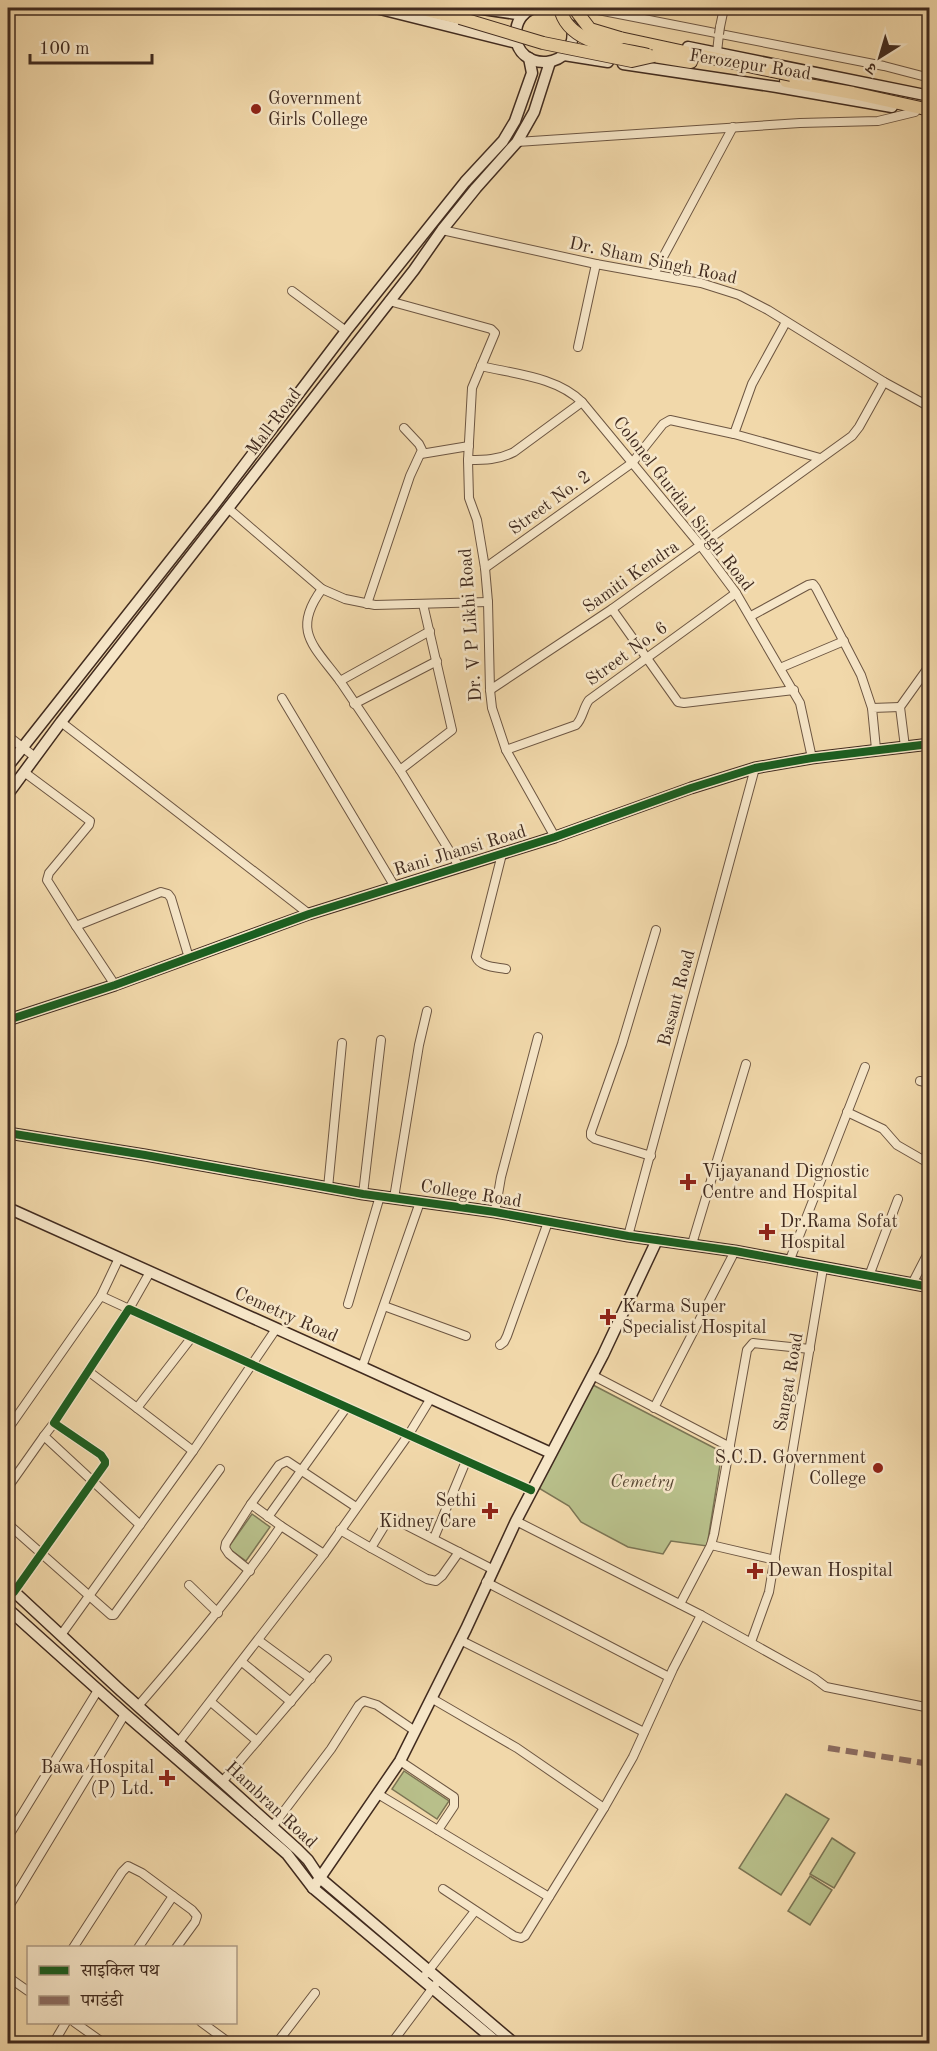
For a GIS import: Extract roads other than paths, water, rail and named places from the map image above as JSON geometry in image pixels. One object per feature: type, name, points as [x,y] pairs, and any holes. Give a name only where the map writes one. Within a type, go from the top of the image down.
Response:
[{"type":"main road","points":[[376,8],[467,24],[492,36],[517,43]]},
{"type":"main road","points":[[417,8],[467,24],[543,43],[632,61],[654,56]]},
{"type":"main road","points":[[467,24],[470,8]]},
{"type":"main road","points":[[477,8],[523,15]]},
{"type":"main road","points":[[532,8],[523,15],[516,28],[517,43],[523,53],[538,62],[550,62],[564,55],[570,46],[573,37],[566,12]]},
{"type":"main road","points":[[566,12],[590,29],[620,38],[930,110]]},
{"type":"main road","points":[[566,12],[570,28],[597,43],[654,56],[930,103]]},
{"type":"main road","name":"Ferozepur Road","points":[[566,12],[717,52],[780,77],[930,116]]},
{"type":"main road","name":"Ferozepur Road","points":[[564,55],[780,77],[930,96]]},
{"type":"main road","name":"Mall Road","points":[[8,766],[214,505],[346,331],[465,182],[502,141],[515,121],[532,73],[529,58]]},
{"type":"main road","name":"Mall Road","points":[[8,794],[61,722],[414,270],[442,230],[518,142],[534,112],[550,62]]},
{"type":"main road","name":"Rani Jhansi Road","points":[[8,1020],[115,985],[309,915],[555,837],[755,768],[876,749],[930,744]]},
{"type":"main road","name":"College Road","points":[[8,1133],[363,1194],[495,1212],[628,1236],[735,1251],[930,1287]]},
{"type":"main road","name":"Cemetry Road","points":[[8,1208],[551,1454]]},
{"type":"main road","points":[[313,1888],[400,1761],[460,1640],[492,1569],[592,1375],[657,1239]]},
{"type":"main road","name":"Hambran Road","points":[[11,1589],[305,1857],[320,1878],[425,1975]]},
{"type":"main road","name":"Hambran Road","points":[[8,1609],[286,1854],[313,1888],[515,2043]]},
{"type":"main road","name":"Hambran Road","points":[[436,1984],[499,2043]]},
{"type":"street","points":[[588,8],[884,66],[930,78]]},
{"type":"street","points":[[717,52],[724,8]]},
{"type":"street","points":[[518,142],[800,123],[878,121],[915,112]]},
{"type":"street","points":[[654,274],[734,127]]},
{"type":"street","name":"Dr. Sham Singh Road","points":[[442,230],[596,264],[701,283],[733,293],[768,310],[884,382],[930,407]]},
{"type":"street","points":[[578,347],[596,264]]},
{"type":"street","points":[[292,291],[346,331]]},
{"type":"street","name":"Dr. V P Likhi Road","points":[[389,301],[494,331],[495,336],[471,394],[468,460],[469,498],[477,520],[485,568],[490,690],[495,717],[506,750],[555,837]]},
{"type":"street","points":[[786,322],[752,384],[734,434],[820,458]]},
{"type":"street","name":"Colonel Gurdial Singh Road","points":[[481,366],[535,378],[555,385],[566,389],[582,402],[701,546],[751,616],[794,690],[804,715],[812,758]]},
{"type":"street","name":"Samiti Kendra","points":[[490,690],[612,609],[857,432],[884,382]]},
{"type":"street","points":[[468,460],[493,460],[514,452],[582,402]]},
{"type":"street","name":"Street No. 2","points":[[485,568],[632,463],[663,424],[670,420],[734,434]]},
{"type":"street","points":[[367,604],[410,476],[422,448],[404,428]]},
{"type":"street","points":[[420,454],[469,446]]},
{"type":"street","points":[[229,509],[322,589],[345,599],[367,604],[488,602]]},
{"type":"street","points":[[751,616],[813,584],[861,675],[872,708],[876,749]]},
{"type":"street","points":[[322,589],[312,603],[306,624],[311,642],[400,770],[460,868]]},
{"type":"street","name":"Street No. 6","points":[[506,750],[576,725],[589,700],[736,593]]},
{"type":"street","points":[[400,770],[452,730],[423,604]]},
{"type":"street","points":[[612,609],[676,700],[681,703],[794,690]]},
{"type":"street","points":[[339,681],[430,631]]},
{"type":"street","points":[[780,668],[844,640]]},
{"type":"street","points":[[354,704],[437,661]]},
{"type":"street","points":[[905,747],[900,707],[930,665]]},
{"type":"street","points":[[282,698],[395,887]]},
{"type":"street","points":[[872,708],[900,707]]},
{"type":"street","points":[[61,722],[309,915]]},
{"type":"street","points":[[8,736],[35,757]]},
{"type":"street","name":"Basant Road","points":[[628,1236],[755,768]]},
{"type":"street","points":[[24,772],[90,821],[49,873],[47,880],[115,985]]},
{"type":"street","points":[[502,854],[476,957],[481,963],[506,969]]},
{"type":"street","points":[[76,926],[165,892],[171,898],[189,958]]},
{"type":"street","points":[[651,1156],[595,1139],[591,1136],[591,1132],[622,1044],[656,930]]},
{"type":"street","points":[[394,1198],[419,1045],[427,1011]]},
{"type":"street","points":[[495,1212],[501,1177],[538,1037]]},
{"type":"street","points":[[363,1194],[381,1040]]},
{"type":"street","points":[[328,1188],[342,1043]]},
{"type":"street","points":[[692,1244],[746,1064]]},
{"type":"street","points":[[789,1262],[865,1067]]},
{"type":"street","points":[[920,1081],[930,1083]]},
{"type":"street","points":[[847,1112],[883,1129],[897,1145],[930,1164]]},
{"type":"street","points":[[348,1304],[380,1196]]},
{"type":"street","points":[[869,1276],[898,1199]]},
{"type":"street","points":[[362,1367],[420,1202]]},
{"type":"street","points":[[500,1345],[507,1336],[548,1222]]},
{"type":"street","points":[[912,1284],[930,1249]]},
{"type":"street","points":[[654,1408],[735,1251]]},
{"type":"street","points":[[8,1429],[101,1296],[119,1258]]},
{"type":"street","name":"Sangat Road","points":[[751,1642],[766,1605],[775,1560],[823,1268]]},
{"type":"street","points":[[8,1487],[129,1309],[150,1272]]},
{"type":"street","points":[[101,1296],[531,1490]]},
{"type":"street","points":[[384,1306],[466,1336]]},
{"type":"street","points":[[61,1635],[193,1451],[276,1329]]},
{"type":"street","points":[[137,1408],[192,1337]]},
{"type":"street","points":[[680,1604],[711,1545],[714,1534],[747,1350],[753,1343],[810,1349]]},
{"type":"street","points":[[88,1371],[193,1451]]},
{"type":"street","points":[[592,1375],[730,1447]]},
{"type":"street","points":[[178,1743],[324,1554],[409,1434],[431,1398]]},
{"type":"street","points":[[268,1516],[346,1408]]},
{"type":"street","points":[[11,1589],[40,1555],[93,1482],[105,1461],[97,1452],[54,1422]]},
{"type":"street","points":[[44,1436],[140,1525]]},
{"type":"street","points":[[250,1570],[229,1554],[225,1548],[226,1543],[251,1504],[284,1461],[291,1462],[356,1507]]},
{"type":"street","points":[[434,1538],[466,1461]]},
{"type":"street","points":[[8,1524],[88,1597],[111,1615],[116,1614],[220,1469]]},
{"type":"street","points":[[251,1504],[324,1554]]},
{"type":"street","points":[[372,1548],[390,1519],[398,1520],[492,1569]]},
{"type":"street","points":[[516,1521],[701,1615],[814,1678],[826,1687],[930,1708]]},
{"type":"street","points":[[138,1706],[218,1613],[281,1526]]},
{"type":"street","points":[[340,1530],[427,1579],[436,1581],[459,1552]]},
{"type":"street","points":[[711,1545],[775,1560]]},
{"type":"street","points":[[486,1582],[669,1677]]},
{"type":"street","points":[[189,1585],[218,1613]]},
{"type":"street","points":[[443,1889],[514,1936],[523,1938],[525,1936],[633,1757],[669,1677],[701,1615]]},
{"type":"street","points":[[258,1640],[311,1679]]},
{"type":"street","points":[[460,1640],[644,1732]]},
{"type":"street","points":[[222,1782],[327,1659]]},
{"type":"street","points":[[242,1662],[291,1702]]},
{"type":"street","points":[[8,1837],[98,1690]]},
{"type":"street","points":[[431,1698],[517,1748],[604,1808]]},
{"type":"street","points":[[272,1827],[332,1749],[359,1705],[364,1701],[377,1705],[415,1731]]},
{"type":"street","points":[[211,1702],[257,1741]]},
{"type":"street","points":[[8,1908],[125,1714]]},
{"type":"street","points":[[400,1761],[454,1797],[454,1806],[438,1830]]},
{"type":"street","points":[[378,1794],[549,1897]]},
{"type":"street","points":[[74,1946],[128,1866],[142,1873],[197,1916],[177,1946]]},
{"type":"street","points":[[139,1946],[173,1896]]},
{"type":"street","points":[[425,1975],[475,1911]]},
{"type":"street","points":[[8,1979],[27,1990]]},
{"type":"street","points":[[391,2043],[436,1984]]},
{"type":"street","points":[[276,2043],[315,1994]]},
{"type":"street","points":[[53,2043],[65,2024]]},
{"type":"street","points":[[77,2024],[105,2043]]},
{"type":"street","points":[[86,2031],[90,2024]]},
{"type":"street","points":[[204,2024],[231,2043]]},
{"type":"place","name":"Government Girls College","points":[[256,109]]},
{"type":"place","name":"Vijayanand Dignostic Centre and Hospital","points":[[688,1182]]},
{"type":"place","name":"Dr.Rama Sofat Hospital","points":[[767,1232]]},
{"type":"place","name":"Karma Super Specialist Hospital","points":[[608,1317]]},
{"type":"place","name":"S.C.D. Government College","points":[[878,1468]]},
{"type":"place","name":"Sethi Kidney Care","points":[[490,1511]]},
{"type":"place","name":"Dewan Hospital","points":[[755,1571]]},
{"type":"place","name":"Bawa Hospital (P) Ltd.","points":[[167,1778]]},
{"type":"park label","name":"Cemetry","points":[[642,1482]]}]
